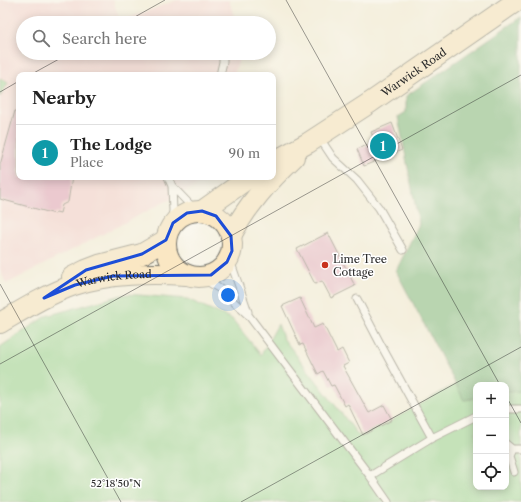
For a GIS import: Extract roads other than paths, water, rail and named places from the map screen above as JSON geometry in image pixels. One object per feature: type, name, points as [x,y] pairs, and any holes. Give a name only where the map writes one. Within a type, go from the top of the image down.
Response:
[{"type":"street","name":"Warwick Road","points":[[276,160],[313,139],[371,102],[518,0]]},
{"type":"street","name":"Warwick Road","points":[[276,177],[313,139]]},
{"type":"street","points":[[199,211],[209,212],[222,220],[229,230],[231,243],[227,262],[221,269],[210,275],[194,276],[177,269],[170,261],[166,251],[168,234],[181,216],[199,211],[246,180]]},
{"type":"street","name":"Warwick Road","points":[[231,243],[237,225],[254,199],[273,180]]},
{"type":"street","name":"Warwick Road","points":[[44,298],[63,282],[99,264],[142,254],[168,234]]},
{"type":"street","name":"Warwick Road","points":[[0,323],[44,298],[75,285],[113,276],[149,274],[194,276]]},
{"type":"lane","points":[[220,72],[222,60]]},
{"type":"lane","points":[[313,139],[357,180],[379,208],[402,250]]},
{"type":"lane","points":[[168,234],[173,211],[172,186],[169,180]]},
{"type":"lane","points":[[172,186],[199,211]]},
{"type":"lane","points":[[231,243],[232,266],[249,316]]},
{"type":"lane","points":[[194,276],[220,289],[249,316],[388,502]]},
{"type":"lane","points":[[357,299],[432,438]]},
{"type":"lane","points":[[509,409],[521,409]]},
{"type":"lane","points":[[370,476],[432,438],[473,418]]},
{"type":"lane","points":[[509,447],[521,449]]},
{"type":"lane","points":[[509,454],[514,472]]},
{"type":"place","name":"The Lodge","points":[[383,146]]},
{"type":"place","name":"Lime Tree Cottage","points":[[325,265]]}]
